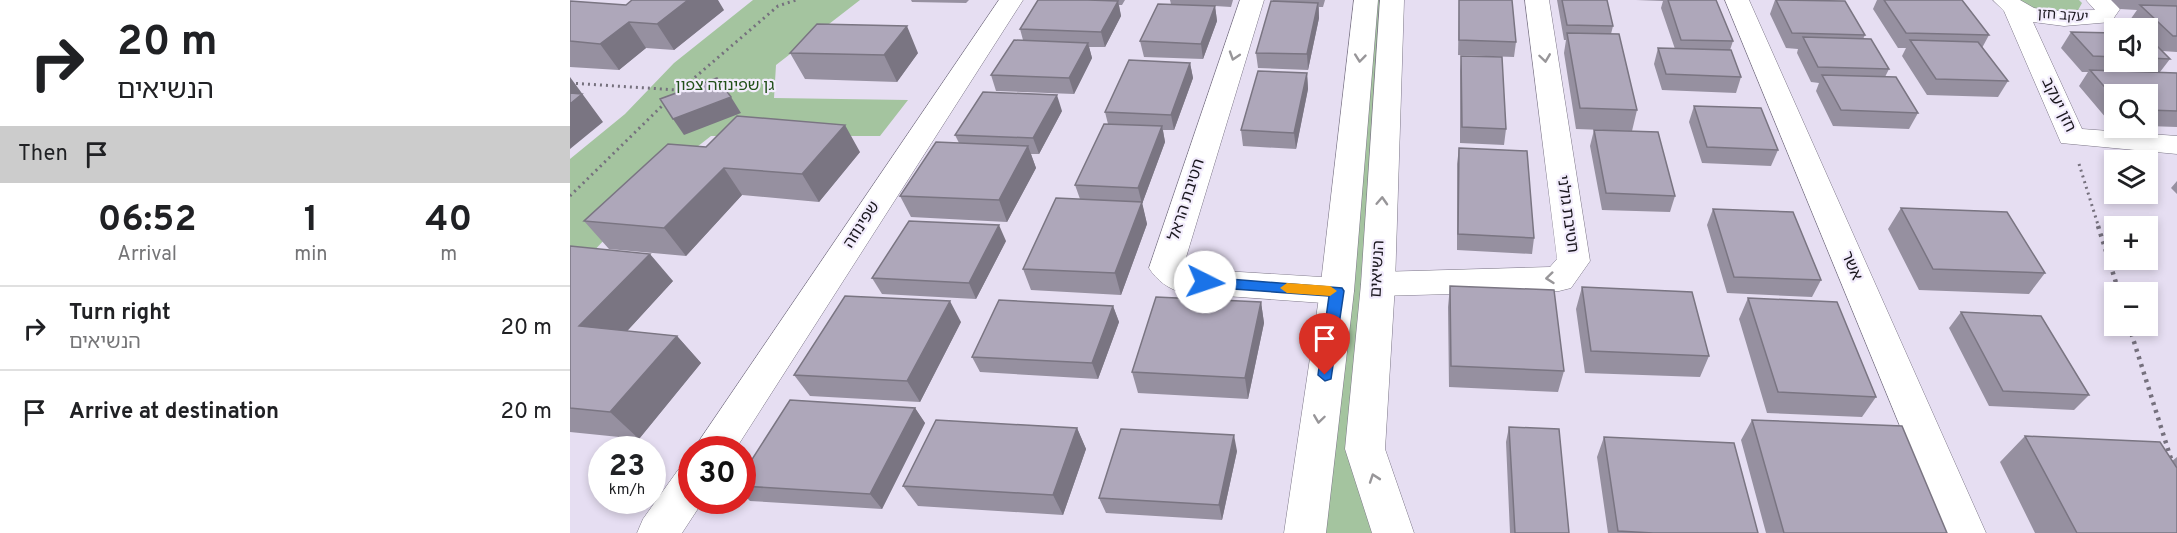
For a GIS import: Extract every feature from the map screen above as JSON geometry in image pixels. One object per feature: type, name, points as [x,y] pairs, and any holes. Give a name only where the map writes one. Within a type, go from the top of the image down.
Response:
[{"type":"street","name":"שפינוזה","points":[[722,436],[1011,0]]},
{"type":"street","name":"חטיבת הראל","points":[[1252,0],[1166,268],[1183,280],[1337,291]]},
{"type":"street","points":[[1305,533],[1337,291],[1366,0]]},
{"type":"street","name":"הנשיאים","points":[[1392,0],[1378,284],[1365,449],[1393,533]]},
{"type":"street","name":"חטיבת גולני","points":[[1378,284],[1559,279],[1574,261],[1537,0]]},
{"type":"street","name":"אשר","points":[[1737,0],[1965,533]]},
{"type":"street","name":"יעקב חזן","points":[[2011,5],[2048,17],[2102,17],[2108,9],[2098,0]]},
{"type":"street","name":"חזן יעקב","points":[[2011,5],[2071,137],[2177,146]]},
{"type":"street","points":[[658,533],[678,504]]},
{"type":"path","points":[[570,196],[678,90],[778,6],[796,0]]},
{"type":"path","points":[[570,83],[678,90]]},
{"type":"path","points":[[2071,137],[2116,282]]},
{"type":"path","points":[[2132,336],[2174,468]]},
{"type":"green space","name":"גן שפינוזה צפון","points":[[753,0],[860,0],[776,65],[774,98],[908,100],[880,136],[711,136],[679,161],[570,276],[570,159],[625,114],[674,63]]},
{"type":"green space","points":[[1373,0],[1384,0],[1380,533],[1315,533]]},
{"type":"green space","points":[[2018,0],[2079,0],[2082,3],[2077,12],[2042,13]]},
{"type":"building","points":[[632,0],[688,0],[657,24],[629,22],[600,44],[570,41],[570,1],[626,5]]},
{"type":"building","points":[[1038,0],[1118,1],[1101,32],[1020,29]]},
{"type":"building","points":[[1459,0],[1512,0],[1516,42],[1459,40]]},
{"type":"building","points":[[1562,0],[1607,0],[1613,26],[1567,25]]},
{"type":"building","points":[[1668,0],[1716,0],[1733,41],[1681,40]]},
{"type":"building","points":[[1776,0],[1845,1],[1865,35],[1792,33]]},
{"type":"building","points":[[1884,0],[1962,0],[1989,35],[1906,33]]},
{"type":"building","points":[[1271,1],[1318,3],[1307,54],[1256,53]]},
{"type":"building","points":[[1158,4],[1215,6],[1201,44],[1140,41]]},
{"type":"building","points":[[2140,5],[2177,6],[2177,36],[2173,36],[2158,22],[2158,18],[2154,18]]},
{"type":"building","points":[[817,24],[907,26],[884,55],[790,53]]},
{"type":"building","points":[[2071,32],[2104,33],[2104,56],[2093,56]]},
{"type":"building","points":[[1567,33],[1619,34],[1637,110],[1580,108]]},
{"type":"building","points":[[1803,37],[1871,39],[1889,69],[1818,67]]},
{"type":"building","points":[[1014,40],[1088,43],[1069,78],[991,75]]},
{"type":"building","points":[[1910,40],[1978,42],[2008,81],[1936,79]]},
{"type":"building","points":[[2158,47],[2170,59],[2158,58]]},
{"type":"building","points":[[1658,48],[1731,50],[1741,77],[1666,74]]},
{"type":"building","points":[[1461,56],[1502,57],[1506,129],[1462,127]]},
{"type":"building","points":[[1129,60],[1190,63],[1171,115],[1105,112]]},
{"type":"building","points":[[2090,70],[2177,73],[2177,111],[2158,110],[2158,84],[2104,84],[2104,86]]},
{"type":"building","points":[[1258,71],[1307,73],[1294,133],[1241,130]]},
{"type":"building","points":[[1822,75],[1896,77],[1918,113],[1841,110]]},
{"type":"building","points":[[717,78],[731,97],[673,119],[660,99]]},
{"type":"building","points":[[983,92],[1057,95],[1033,138],[955,135]]},
{"type":"building","points":[[570,93],[582,94],[570,104]]},
{"type":"building","points":[[1694,106],[1761,108],[1778,150],[1707,147]]},
{"type":"building","points":[[737,116],[845,125],[802,174],[724,168],[664,228],[584,221],[668,144],[706,147]]},
{"type":"building","points":[[1104,124],[1162,126],[1138,188],[1075,185]]},
{"type":"building","points":[[1594,130],[1658,132],[1675,196],[1606,193]]},
{"type":"building","points":[[936,142],[1028,146],[999,200],[900,196]]},
{"type":"building","points":[[1459,148],[1527,151],[1534,238],[1458,234]]},
{"type":"building","points":[[1056,198],[1142,202],[1115,273],[1023,269]]},
{"type":"building","points":[[1901,208],[2007,212],[2045,273],[1933,269]]},
{"type":"building","points":[[1713,209],[1793,212],[1821,280],[1734,277]]},
{"type":"building","points":[[909,221],[999,225],[969,283],[872,278]]},
{"type":"building","points":[[570,246],[650,254],[579,326],[677,336],[610,412],[570,408]]},
{"type":"building","points":[[1450,286],[1554,290],[1564,371],[1451,366]]},
{"type":"building","points":[[1582,287],[1692,292],[1709,356],[1591,351]]},
{"type":"building","points":[[845,296],[950,301],[907,381],[794,375]]},
{"type":"building","points":[[1156,297],[1261,302],[1245,378],[1132,372]]},
{"type":"building","points":[[1748,298],[1837,302],[1876,397],[1778,392]]},
{"type":"building","points":[[999,300],[1113,306],[1092,363],[972,357]]},
{"type":"building","points":[[1961,312],[2041,316],[2089,395],[2003,391]]},
{"type":"building","points":[[790,400],[915,408],[870,494],[756,487],[756,453]]},
{"type":"building","points":[[936,420],[1077,428],[1053,495],[903,486]]},
{"type":"building","points":[[1752,420],[1902,426],[1947,533],[1784,533]]},
{"type":"building","points":[[1509,427],[1559,429],[1569,533],[1515,533]]},
{"type":"building","points":[[1121,429],[1234,435],[1219,505],[1099,498]]},
{"type":"building","points":[[2025,436],[2160,442],[2177,468],[2177,533],[2077,533]]},
{"type":"building","points":[[1604,437],[1734,443],[1758,533],[1618,531]]},
{"type":"slow traffic","points":[[1287,288],[1330,291]]},
{"type":"route","points":[[1205,282],[1337,291],[1325,375]]}]
